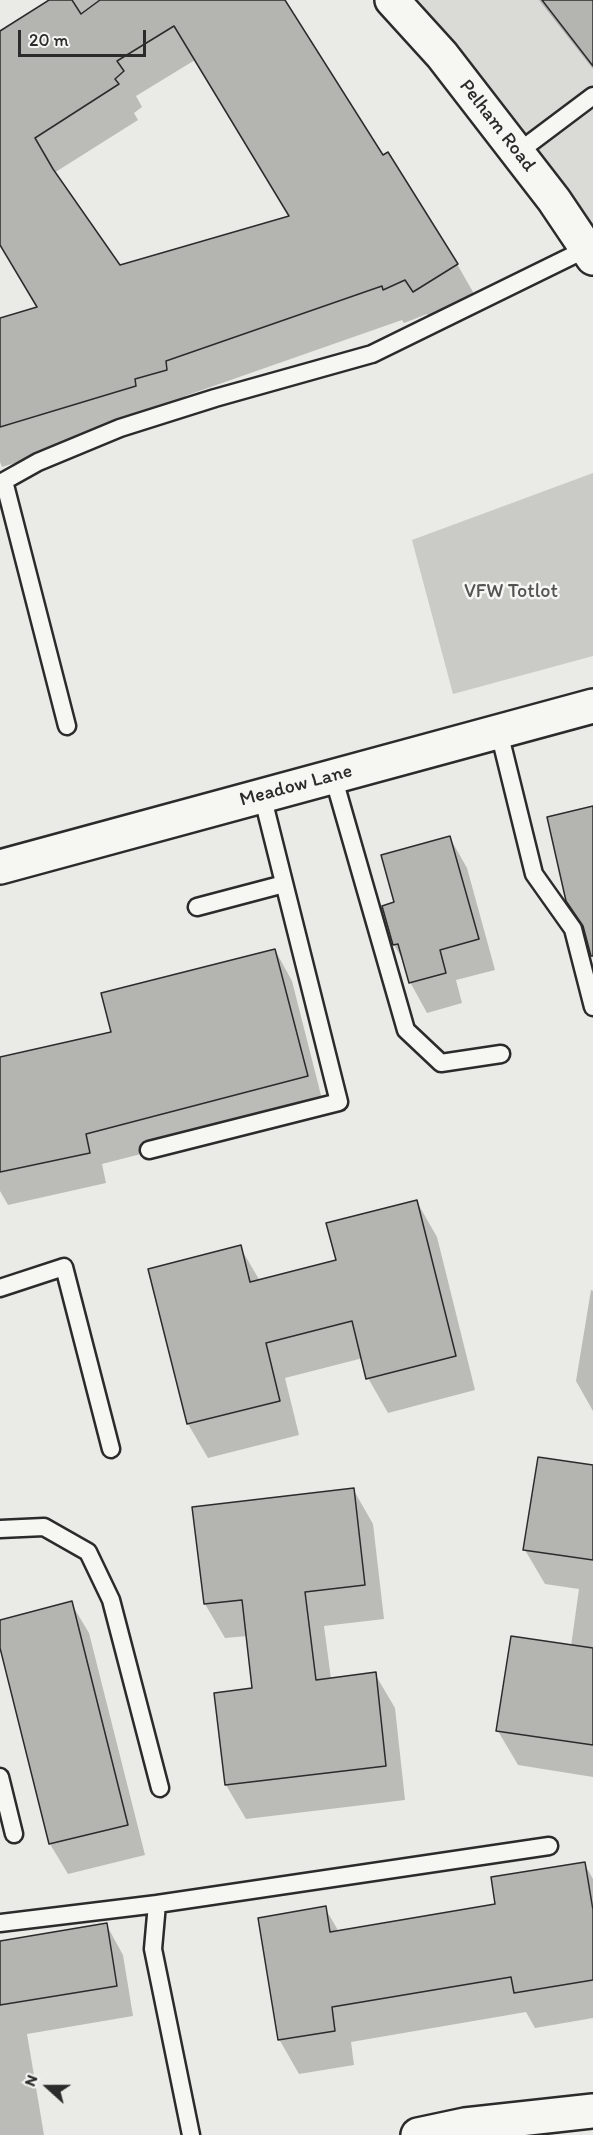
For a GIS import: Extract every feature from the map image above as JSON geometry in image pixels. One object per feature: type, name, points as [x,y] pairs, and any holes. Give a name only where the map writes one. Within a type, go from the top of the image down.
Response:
[{"type":"street","name":"Pelham Road","points":[[392,0],[442,55],[592,250]]},
{"type":"street","name":"Meadow Lane","points":[[0,867],[593,706]]},
{"type":"street","points":[[418,2135],[465,2125],[593,2111]]},
{"type":"lane","points":[[517,153],[593,96]]},
{"type":"lane","points":[[67,726],[2,479],[120,428],[215,398],[372,354],[592,250]]},
{"type":"lane","points":[[499,732],[534,874],[573,929],[593,1007]]},
{"type":"lane","points":[[333,776],[406,1029],[441,1063],[501,1054]]},
{"type":"lane","points":[[149,1150],[339,1102],[262,795]]},
{"type":"lane","points":[[197,907],[284,884]]},
{"type":"lane","points":[[0,1288],[64,1267],[111,1449]]},
{"type":"lane","points":[[0,1529],[44,1527],[88,1552],[111,1600],[160,1788]]},
{"type":"lane","points":[[0,1777],[14,1834]]},
{"type":"lane","points":[[0,1923],[156,1904],[549,1846]]},
{"type":"lane","points":[[156,1904],[153,1949],[191,2135]]},
{"type":"shaded area","points":[[399,0],[593,0],[593,241]]},
{"type":"green space","name":"VFW Totlot","points":[[593,473],[593,656],[453,694],[412,540]]},
{"type":"building","points":[[49,0],[72,0],[81,14],[100,0],[285,0],[383,155],[388,152],[458,264],[413,292],[405,280],[383,290],[382,286],[166,361],[167,370],[135,379],[136,386],[0,427],[0,318],[37,307],[0,245],[0,31]],"holes":[[[174,26],[289,216],[120,265],[53,169],[35,138],[119,84],[115,79],[124,71],[117,61]]]},
{"type":"building","points":[[542,0],[593,0],[593,66]]},
{"type":"building","points":[[593,806],[593,956],[591,956],[583,926],[566,901],[547,817]]},
{"type":"building","points":[[450,836],[479,939],[440,950],[446,973],[409,983],[398,944],[393,945],[382,906],[394,902],[381,855]]},
{"type":"building","points":[[275,949],[308,1076],[86,1134],[90,1153],[0,1172],[0,1057],[111,1032],[101,993]]},
{"type":"building","points":[[417,1200],[456,1356],[366,1379],[352,1321],[266,1343],[280,1401],[187,1424],[148,1269],[241,1245],[250,1282],[336,1260],[326,1223]]},
{"type":"building","points":[[538,1457],[593,1465],[593,1560],[523,1550]]},
{"type":"building","points":[[354,1488],[365,1585],[305,1592],[316,1680],[376,1672],[386,1766],[225,1785],[214,1693],[252,1688],[242,1600],[204,1604],[192,1507]]},
{"type":"building","points":[[72,1601],[128,1825],[49,1844],[0,1648],[0,1620]]},
{"type":"building","points":[[511,1636],[593,1648],[593,1745],[496,1731]]},
{"type":"building","points":[[585,1862],[593,1910],[593,1980],[514,1993],[511,1977],[332,2007],[335,2031],[278,2040],[258,1918],[326,1906],[330,1932],[495,1904],[491,1877]]},
{"type":"building","points":[[107,1923],[117,1986],[0,2005],[0,1941]]}]
